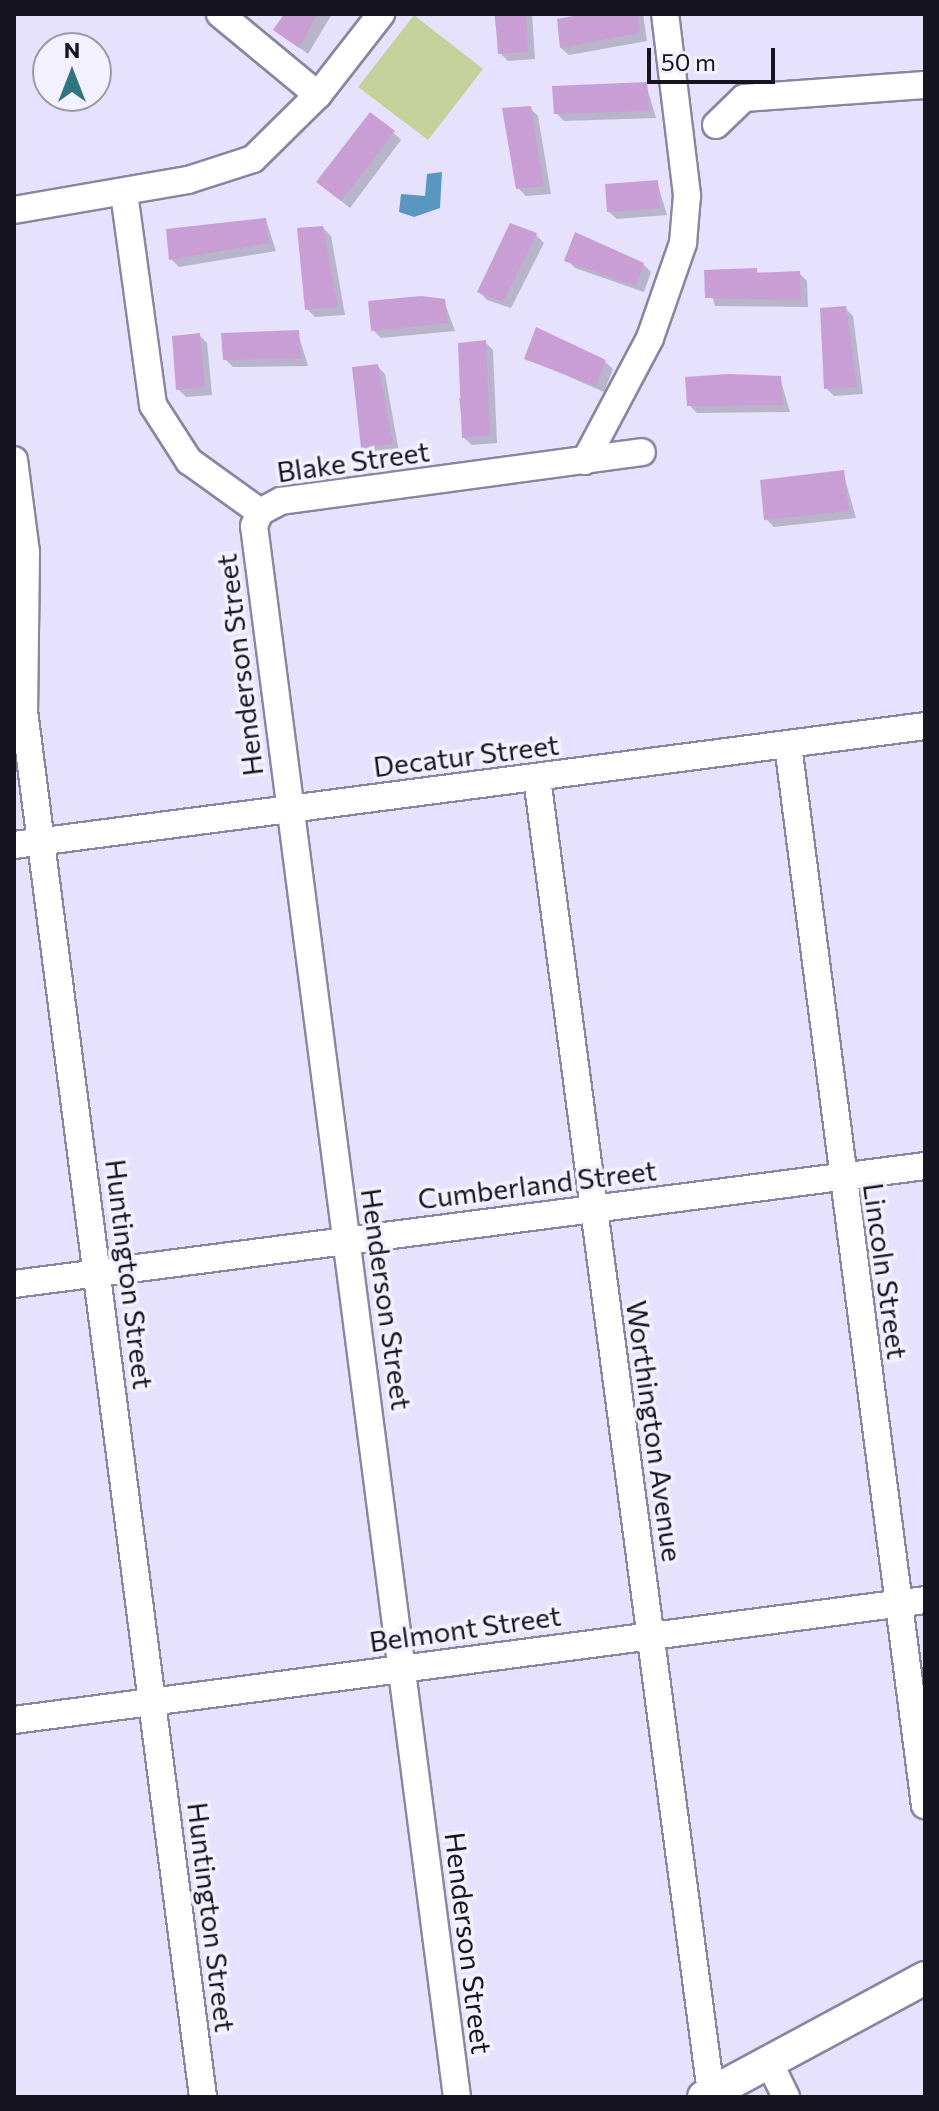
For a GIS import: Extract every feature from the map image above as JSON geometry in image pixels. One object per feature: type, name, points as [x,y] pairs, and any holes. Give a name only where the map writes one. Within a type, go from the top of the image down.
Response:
[{"type":"main road","points":[[708,2095],[925,1978]]},
{"type":"street","points":[[220,14],[318,95]]},
{"type":"street","points":[[14,210],[124,193],[253,159],[318,95],[381,14]]},
{"type":"street","points":[[585,461],[650,338],[683,243],[687,195],[665,14]]},
{"type":"street","points":[[716,125],[744,98],[925,85]]},
{"type":"street","name":"Blake Street","points":[[124,193],[153,405],[189,461],[260,512],[281,501],[642,452]]},
{"type":"street","name":"Huntington Street","points":[[14,460],[26,552],[24,711],[203,2097]]},
{"type":"street","name":"Henderson Street","points":[[260,512],[254,526],[288,809],[457,2097]]},
{"type":"street","name":"Decatur Street","points":[[14,845],[925,726]]},
{"type":"street","name":"Lincoln Street","points":[[788,745],[841,1177],[925,1805]]},
{"type":"street","name":"Worthington Avenue","points":[[537,778],[708,2095]]},
{"type":"street","name":"Cumberland Street","points":[[14,1284],[925,1166]]},
{"type":"street","name":"Belmont Street","points":[[14,1720],[925,1600]]},
{"type":"street","points":[[769,2062],[786,2097]]},
{"type":"green space","points":[[414,15],[483,69],[428,140],[358,87]]},
{"type":"water","points":[[442,172],[440,208],[414,217],[399,212],[401,194],[425,196],[427,174]]},
{"type":"building","points":[[284,14],[317,14],[299,48],[273,30]]},
{"type":"building","points":[[495,14],[526,14],[528,52],[498,54]]},
{"type":"building","points":[[584,14],[638,14],[640,33],[560,48],[557,19]]},
{"type":"building","points":[[647,82],[649,111],[554,114],[552,86]]},
{"type":"building","points":[[531,106],[544,186],[516,189],[502,108]]},
{"type":"building","points":[[370,112],[395,131],[341,201],[316,182]]},
{"type":"building","points":[[658,180],[660,208],[607,212],[605,184]]},
{"type":"building","points":[[266,218],[269,243],[169,260],[166,229]]},
{"type":"building","points":[[510,223],[537,233],[503,302],[477,292]]},
{"type":"building","points":[[323,226],[338,307],[305,310],[297,228]]},
{"type":"building","points":[[575,232],[644,263],[636,286],[564,261]]},
{"type":"building","points":[[757,268],[757,273],[800,271],[801,300],[705,298],[704,270]]},
{"type":"building","points":[[421,296],[445,299],[448,323],[371,331],[368,301]]},
{"type":"building","points":[[846,306],[857,387],[824,389],[820,308]]},
{"type":"building","points":[[536,327],[606,360],[596,386],[524,359]]},
{"type":"building","points":[[299,330],[301,359],[223,360],[221,333]]},
{"type":"building","points":[[200,333],[205,387],[176,390],[172,336]]},
{"type":"building","points":[[486,340],[490,435],[462,438],[458,343]]},
{"type":"building","points":[[378,364],[393,444],[361,448],[352,367]]},
{"type":"building","points":[[728,374],[781,376],[783,405],[687,406],[685,377]]},
{"type":"building","points":[[844,470],[849,511],[764,520],[760,480]]}]
